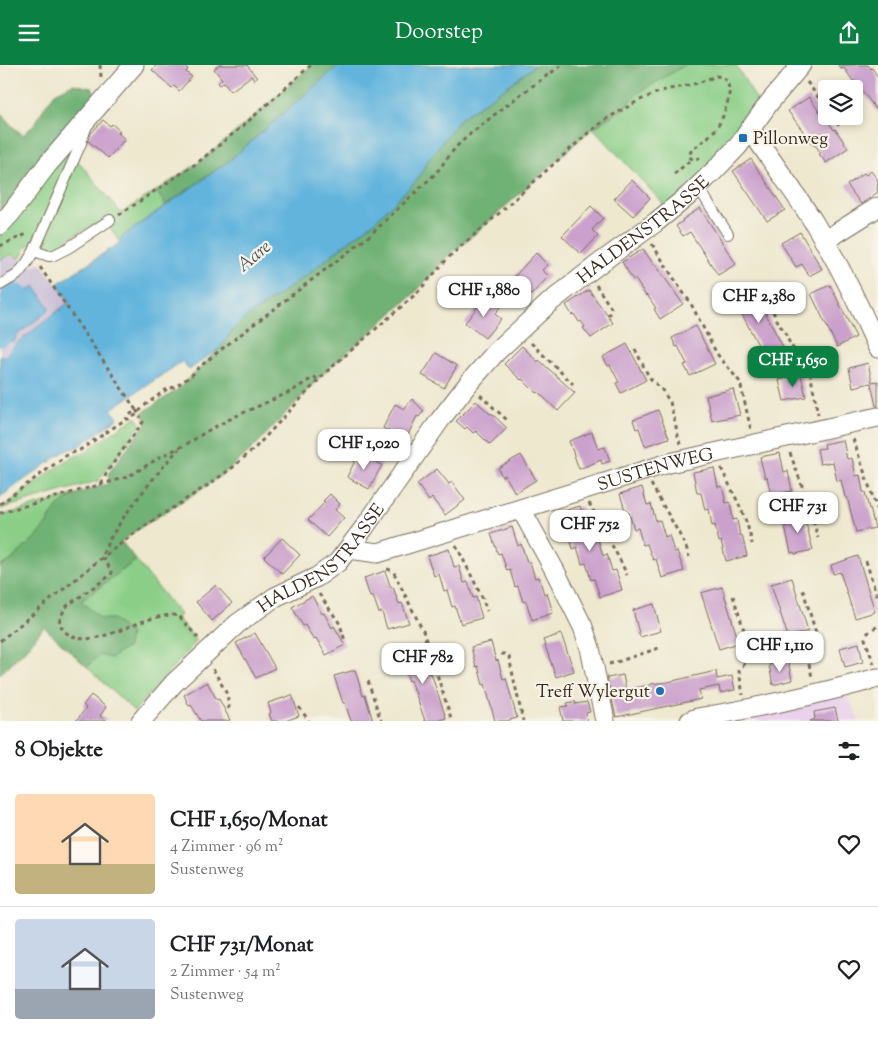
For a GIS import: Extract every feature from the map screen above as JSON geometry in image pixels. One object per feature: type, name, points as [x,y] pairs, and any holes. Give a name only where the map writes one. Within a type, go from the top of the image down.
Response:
[{"type":"street","points":[[0,225],[47,165],[134,65]]},
{"type":"street","name":"HALDENSTRASSE","points":[[141,721],[174,683],[200,647],[275,597],[317,577],[338,562],[440,420],[496,352],[549,303],[688,196],[734,149],[799,68]]},
{"type":"street","points":[[750,129],[813,222],[860,310],[878,349]]},
{"type":"street","points":[[824,241],[878,207]]},
{"type":"street","name":"SUSTENWEG","points":[[349,549],[378,553],[684,459],[878,417]]},
{"type":"street","points":[[521,509],[583,627],[590,648],[605,721]]},
{"type":"street","points":[[690,721],[817,695],[876,672]]},
{"type":"lane","points":[[0,285],[16,275],[34,251],[82,143],[90,115]]},
{"type":"lane","points":[[696,188],[702,193],[728,234]]},
{"type":"lane","points":[[34,251],[49,256],[54,255],[110,220]]},
{"type":"path","points":[[100,65],[101,75]]},
{"type":"path","points":[[110,220],[197,163],[244,125],[311,65]]},
{"type":"path","points":[[0,504],[67,455],[80,450],[126,419],[136,415],[144,406],[167,389],[175,387],[192,375],[223,348],[369,236],[436,173],[456,147],[470,134],[562,65]]},
{"type":"path","points":[[799,68],[818,98]]},
{"type":"path","points":[[0,641],[143,527],[232,468],[255,448],[318,380],[417,293],[454,252],[606,119],[638,101],[661,91],[698,83],[716,76],[722,77],[727,81],[729,88],[729,98],[724,116],[717,128],[691,151],[689,157],[692,159]]},
{"type":"path","points":[[674,174],[692,159],[696,160],[708,153]]},
{"type":"path","points":[[0,247],[36,228],[42,231]]},
{"type":"path","points":[[644,231],[690,302],[717,354],[740,382],[754,444]]},
{"type":"path","points":[[38,263],[143,423],[100,484]]},
{"type":"path","points":[[766,297],[790,344],[810,372],[822,430]]},
{"type":"path","points":[[606,315],[610,314],[611,311],[609,304]]},
{"type":"path","points":[[535,346],[573,384]]},
{"type":"path","points":[[635,349],[649,377],[662,390],[670,402],[684,459]]},
{"type":"path","points":[[0,513],[126,477],[232,418],[292,391],[314,377],[318,380]]},
{"type":"path","points":[[468,384],[507,420]]},
{"type":"path","points":[[126,419],[135,411]]},
{"type":"path","points":[[848,424],[878,512]]},
{"type":"path","points":[[784,438],[818,538]]},
{"type":"path","points":[[177,449],[129,509],[107,543],[102,554],[112,572],[111,575],[64,610],[59,622],[62,629],[71,635],[91,639],[105,636],[146,620],[174,615],[179,616],[218,676],[227,694],[230,707],[226,710]]},
{"type":"path","points":[[714,453],[745,517],[752,544]]},
{"type":"path","points":[[644,470],[686,546],[689,557]]},
{"type":"path","points":[[582,490],[627,575]]},
{"type":"path","points":[[452,530],[455,543],[487,611]]},
{"type":"path","points":[[866,561],[878,599]]},
{"type":"path","points":[[387,569],[394,573],[422,631],[452,721]]},
{"type":"path","points":[[803,590],[818,639],[807,655],[817,695]]},
{"type":"path","points":[[315,593],[322,597],[334,614],[340,624],[345,641]]},
{"type":"path","points":[[733,596],[751,652],[749,658],[739,671],[746,710]]},
{"type":"path","points":[[876,672],[865,639],[867,634],[878,626]]},
{"type":"path","points":[[594,667],[620,661],[662,647]]},
{"type":"path","points":[[501,654],[509,657],[523,721]]},
{"type":"path","points":[[368,681],[381,721]]},
{"type":"path","points":[[299,707],[309,721]]},
{"type":"shaded area","points":[[11,254],[32,267],[40,262],[69,302],[15,345],[3,357],[0,355],[0,327],[13,342],[16,336],[48,311],[35,287],[0,306],[0,260]]},
{"type":"shaded area","points":[[846,693],[860,721],[721,721]]},
{"type":"green space","points":[[312,65],[339,65],[229,161],[166,205],[156,191],[197,164]]},
{"type":"green space","points":[[535,65],[685,65],[641,91],[622,109],[606,118],[587,133],[447,257],[416,292],[324,373],[254,447],[231,468],[121,541],[136,560],[81,601],[101,619],[113,619],[130,633],[128,647],[111,658],[98,655],[87,667],[44,627],[26,649],[0,674],[0,566],[9,562],[41,532],[58,506],[74,495],[107,484],[108,474],[147,421],[142,413],[177,390],[220,348],[232,331],[246,318],[308,274],[372,224],[417,180],[429,159],[461,118]]},
{"type":"green space","points":[[685,65],[736,65],[757,101],[765,107],[669,210],[594,129],[606,119],[622,111],[641,91]]},
{"type":"green space","points":[[73,84],[92,88],[99,101],[0,224],[0,113],[23,135],[35,124],[55,93]]},
{"type":"green space","points":[[74,132],[75,157],[121,213],[156,191],[166,205],[123,236],[120,242],[105,220],[72,236],[54,250],[28,244],[20,259],[11,254],[0,260],[0,226]]},
{"type":"green space","points":[[136,417],[141,425],[98,481],[0,509],[67,460],[86,451]]},
{"type":"green space","points":[[74,495],[58,506],[41,532],[23,550],[9,562],[0,566],[0,516]]},
{"type":"green space","points":[[136,560],[180,615],[177,618],[196,642],[134,711],[87,667],[98,655],[101,619],[81,601]]},
{"type":"water","name":"Aare","points":[[339,65],[535,65],[461,118],[429,159],[417,180],[372,224],[308,274],[246,318],[232,331],[220,348],[189,370],[183,361],[111,409],[118,418],[78,447],[65,451],[0,497],[0,355],[4,357],[15,345],[69,302],[57,284],[118,244],[123,236],[229,161]]},
{"type":"water","points":[[35,286],[49,307],[48,311],[16,336],[13,343],[0,327],[0,306]]},
{"type":"building","points":[[157,65],[183,65],[188,69],[186,72],[192,77],[179,91],[174,86],[172,88],[152,70]]},
{"type":"building","points":[[219,65],[247,65],[257,78],[254,80],[251,76],[231,91],[224,82],[220,85],[218,83],[222,79],[214,69]]},
{"type":"building","points":[[838,65],[868,65],[872,68],[878,77],[878,112],[863,92],[863,80],[852,80],[844,68],[841,69]]},
{"type":"building","points":[[809,97],[818,110],[818,125],[830,125],[848,148],[826,163],[819,154],[821,153],[788,111]]},
{"type":"building","points":[[103,120],[110,126],[112,124],[125,139],[108,158],[86,139]]},
{"type":"building","points":[[751,159],[785,210],[767,221],[733,171]]},
{"type":"building","points":[[871,171],[878,180],[878,192],[861,204],[847,185],[864,173],[866,175]]},
{"type":"building","points":[[632,180],[650,198],[633,216],[614,199]]},
{"type":"building","points":[[591,206],[603,218],[592,230],[598,236],[581,254],[562,236]]},
{"type":"building","points":[[700,208],[736,264],[718,275],[690,232],[683,236],[676,226]]},
{"type":"building","points":[[800,232],[822,269],[809,276],[802,264],[796,267],[781,243]]},
{"type":"building","points":[[643,249],[683,304],[660,319],[654,309],[656,308],[635,279],[633,280],[622,262]]},
{"type":"building","points":[[536,253],[548,265],[542,270],[549,276],[531,295],[513,278]]},
{"type":"building","points":[[830,285],[856,337],[837,347],[811,294]]},
{"type":"building","points":[[753,289],[784,349],[765,358],[734,299]]},
{"type":"building","points":[[589,290],[613,323],[591,338],[583,328],[585,327],[581,321],[579,322],[574,314],[572,315],[566,305]]},
{"type":"building","points":[[486,296],[500,307],[495,314],[501,319],[485,338],[465,323]]},
{"type":"building","points":[[696,326],[715,364],[690,376],[684,365],[687,364],[672,338]]},
{"type":"building","points":[[627,344],[646,380],[621,393],[616,383],[619,382],[610,365],[608,366],[603,357]]},
{"type":"building","points":[[522,346],[575,393],[558,411],[504,364]]},
{"type":"building","points":[[436,353],[457,366],[444,388],[422,375]]},
{"type":"building","points":[[868,363],[872,382],[878,381],[878,406],[876,406],[871,383],[853,387],[849,368]]},
{"type":"building","points":[[801,375],[806,397],[784,401],[779,380]]},
{"type":"building","points":[[733,389],[740,415],[712,421],[706,396]]},
{"type":"building","points":[[412,399],[424,411],[419,417],[417,416],[406,439],[383,428],[395,404],[404,409]]},
{"type":"building","points":[[476,401],[507,428],[490,445],[476,431],[473,433],[467,427],[465,429],[456,421]]},
{"type":"building","points":[[658,410],[669,438],[645,446],[639,428],[636,429],[633,420]]},
{"type":"building","points":[[592,432],[598,449],[605,447],[610,461],[602,464],[601,460],[579,469],[569,441]]},
{"type":"building","points":[[843,440],[847,459],[852,458],[856,476],[860,475],[863,492],[865,492],[875,528],[856,532],[847,497],[845,497],[841,480],[837,481],[833,462],[820,464],[817,449],[825,448],[824,444]]},
{"type":"building","points":[[359,453],[382,465],[369,489],[347,477]]},
{"type":"building","points":[[780,453],[784,472],[788,471],[792,491],[771,495],[760,457]]},
{"type":"building","points":[[521,455],[536,480],[515,493],[505,475],[502,477],[498,468]]},
{"type":"building","points":[[714,468],[718,487],[722,486],[726,503],[730,502],[733,520],[737,519],[740,536],[742,535],[747,556],[726,561],[715,525],[712,526],[709,509],[705,510],[701,493],[697,493],[693,472]]},
{"type":"building","points":[[437,469],[449,484],[452,482],[465,500],[445,515],[432,498],[429,501],[417,484]]},
{"type":"building","points":[[642,487],[647,505],[651,504],[656,521],[660,520],[665,537],[669,535],[674,552],[677,551],[684,571],[662,578],[656,559],[653,560],[647,544],[643,545],[638,528],[634,529],[629,513],[626,513],[620,494]]},
{"type":"building","points":[[330,494],[340,504],[335,510],[344,518],[327,537],[308,520]]},
{"type":"building","points":[[580,506],[586,525],[589,524],[594,541],[598,539],[603,556],[607,554],[612,571],[616,570],[622,590],[600,597],[594,579],[591,580],[586,563],[582,564],[577,547],[573,549],[568,532],[564,533],[558,513]]},
{"type":"building","points":[[803,512],[813,550],[795,554],[794,552],[791,553],[783,517]]},
{"type":"building","points":[[512,527],[518,546],[521,544],[535,578],[539,577],[544,594],[547,593],[553,613],[532,620],[526,601],[523,602],[518,586],[515,587],[510,570],[507,571],[501,553],[498,554],[491,534]]},
{"type":"building","points":[[282,538],[300,555],[282,574],[264,557]]},
{"type":"building","points":[[449,549],[454,567],[459,566],[464,583],[468,582],[473,598],[476,597],[482,618],[461,624],[455,606],[452,607],[447,590],[444,591],[439,574],[434,576],[427,556]]},
{"type":"building","points":[[858,556],[875,612],[855,618],[840,572],[833,574],[831,565]]},
{"type":"building","points":[[385,571],[399,604],[402,603],[409,623],[387,629],[382,612],[379,613],[373,596],[370,597],[364,578]]},
{"type":"building","points":[[792,578],[808,631],[788,637],[771,584]]},
{"type":"building","points":[[216,585],[232,603],[212,621],[196,602]]},
{"type":"building","points":[[722,587],[739,643],[719,649],[701,593]]},
{"type":"building","points":[[312,596],[322,614],[324,613],[332,628],[334,626],[345,645],[326,655],[316,638],[314,640],[305,625],[303,626],[292,607]]},
{"type":"building","points":[[654,604],[661,631],[640,637],[633,610]]},
{"type":"building","points":[[255,633],[275,668],[256,678],[236,643]]},
{"type":"building","points":[[561,634],[574,671],[556,677],[543,640]]},
{"type":"building","points":[[491,642],[503,679],[506,678],[517,718],[506,721],[495,721],[485,684],[483,685],[478,666],[476,667],[471,647]]},
{"type":"building","points":[[859,643],[863,662],[845,667],[840,648]]},
{"type":"building","points":[[421,648],[446,718],[436,721],[425,721],[400,654]]},
{"type":"building","points":[[788,661],[792,680],[773,685],[769,665]]},
{"type":"building","points":[[355,670],[373,721],[351,721],[345,703],[343,703],[334,676]]},
{"type":"building","points":[[716,671],[717,679],[732,676],[735,690],[720,693],[719,686],[699,690],[701,699],[616,717],[607,678],[623,675],[626,690]]},
{"type":"building","points":[[207,682],[230,720],[201,721],[191,705],[189,706],[184,695]]},
{"type":"building","points":[[91,695],[106,707],[100,716],[107,721],[76,721],[86,708],[83,705]]},
{"type":"building","points":[[292,695],[299,716],[285,721],[272,721],[268,703]]},
{"type":"building","points":[[575,701],[575,704],[587,702],[590,712],[586,713],[587,721],[563,721],[560,707],[568,706],[567,703]]},
{"type":"building","points":[[835,708],[838,721],[810,721],[815,719],[814,712]]},
{"type":"waterway","points":[[0,332],[20,309],[15,298]]},
{"type":"place","name":"Pillonweg","points":[[743,138]]},
{"type":"place","name":"Treff Wylergut","points":[[660,691]]}]
